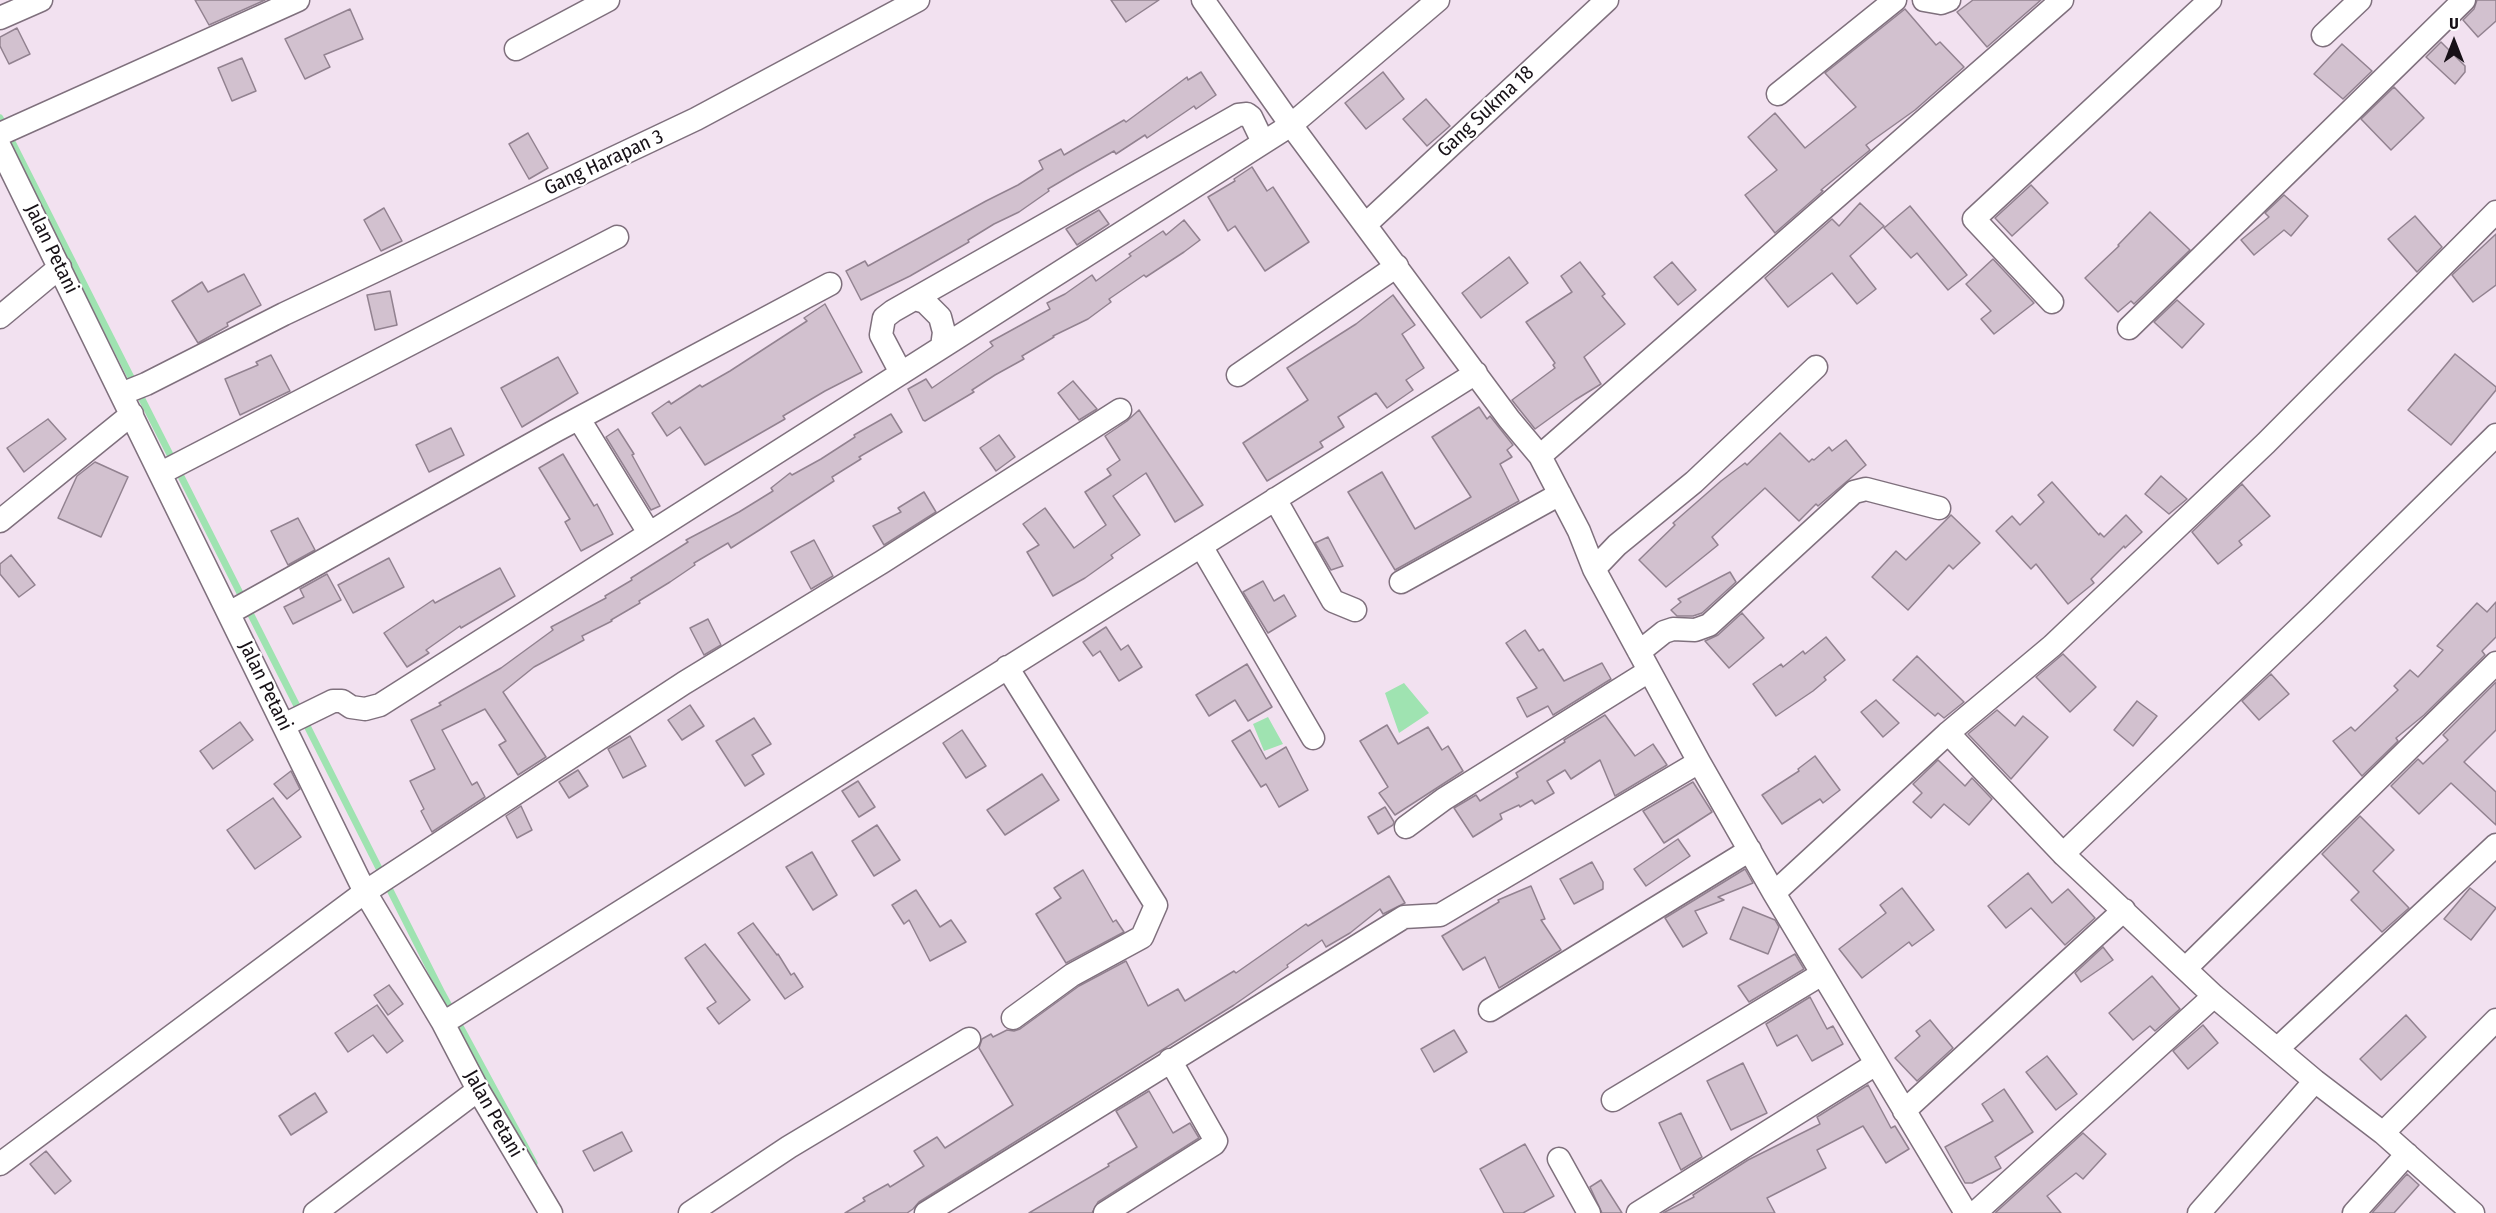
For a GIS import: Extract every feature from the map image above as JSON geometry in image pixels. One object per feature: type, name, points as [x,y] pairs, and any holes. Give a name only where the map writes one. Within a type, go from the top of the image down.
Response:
[{"type":"street","points":[[0,18],[40,0]]},
{"type":"street","points":[[10,130],[298,0]]},
{"type":"street","points":[[516,49],[608,0]]},
{"type":"street","name":"Gang Harapan 3","points":[[0,521],[133,395],[284,314],[696,119],[918,0]]},
{"type":"street","points":[[1203,0],[1291,125],[1476,374],[1540,456],[1579,531],[1594,570],[1699,762],[1774,893],[1966,1213]]},
{"type":"street","points":[[289,721],[333,701],[342,701],[351,707],[364,709],[380,705],[1291,125],[1438,0]]},
{"type":"street","name":"Gang Sukma 18","points":[[1365,225],[1607,0]]},
{"type":"street","points":[[1778,94],[1895,0]]},
{"type":"street","points":[[1924,0],[1941,3],[1949,0]]},
{"type":"street","points":[[1540,456],[2062,0]]},
{"type":"street","points":[[2052,302],[1974,219],[2210,0]]},
{"type":"street","points":[[2323,35],[2360,0]]},
{"type":"street","points":[[2129,328],[2464,0]]},
{"type":"street","points":[[901,373],[881,335],[884,318],[893,311],[1238,115],[1247,114],[1251,117],[1263,142]]},
{"type":"street","name":"Jalan Petani","points":[[0,147],[60,267],[176,467],[235,610],[369,890],[448,1019],[478,1090],[550,1213]]},
{"type":"street","points":[[1774,893],[1948,733],[2052,646],[2266,443],[2496,212]]},
{"type":"street","points":[[176,467],[618,237]]},
{"type":"street","points":[[1238,375],[1397,266]]},
{"type":"street","points":[[0,317],[60,267]]},
{"type":"street","points":[[235,610],[579,419],[830,284]]},
{"type":"street","points":[[914,299],[925,302],[940,317],[944,332],[942,347]]},
{"type":"street","points":[[1594,570],[1617,545],[1694,483],[1816,367]]},
{"type":"street","points":[[448,1019],[1476,374]]},
{"type":"street","points":[[0,1164],[394,873],[684,683],[882,562],[1120,410]]},
{"type":"street","points":[[579,419],[650,533]]},
{"type":"street","points":[[2063,854],[2316,612],[2496,435]]},
{"type":"street","points":[[1406,826],[1644,661],[1664,632],[1673,629],[1695,630],[1708,625],[1854,492],[1866,489],[1939,508]]},
{"type":"street","points":[[1401,582],[1560,494]]},
{"type":"street","points":[[1275,500],[1333,601],[1355,610]]},
{"type":"street","points":[[1201,546],[1314,738]]},
{"type":"street","points":[[2186,968],[2496,663]]},
{"type":"street","points":[[1007,667],[1156,905],[1142,937],[1072,975],[1013,1018]]},
{"type":"street","points":[[1948,733],[2063,854],[2214,996],[2315,1081],[2383,1133],[2407,1154],[2460,1209]]},
{"type":"street","points":[[926,1213],[1404,917],[1440,915],[1699,762]]},
{"type":"street","points":[[2277,1049],[2496,844]]},
{"type":"street","points":[[1490,1010],[1750,850]]},
{"type":"street","points":[[1904,1111],[2124,910]]},
{"type":"street","points":[[1613,1100],[1822,974]]},
{"type":"street","points":[[1974,1213],[2214,996]]},
{"type":"street","points":[[2383,1133],[2496,1020]]},
{"type":"street","points":[[690,1213],[789,1148],[969,1039]]},
{"type":"street","points":[[1105,1213],[1216,1141],[1170,1060]]},
{"type":"street","points":[[1638,1213],[1876,1064]]},
{"type":"street","points":[[2199,1213],[2315,1081]]},
{"type":"street","points":[[315,1213],[478,1090]]},
{"type":"street","points":[[2354,1213],[2407,1154]]},
{"type":"street","points":[[1559,1159],[1589,1213]]},
{"type":"shaded area","points":[[1404,683],[1429,713],[1399,733],[1385,693]]},
{"type":"shaded area","points":[[1268,717],[1283,744],[1264,751],[1253,724]]},
{"type":"building","points":[[195,0],[265,0],[209,25]]},
{"type":"building","points":[[1111,0],[1159,0],[1126,22]]},
{"type":"building","points":[[1973,0],[2041,0],[1987,47],[1957,12]]},
{"type":"building","points":[[2477,0],[2496,0],[2496,21],[2478,37],[2463,20],[2474,9]]},
{"type":"building","points":[[350,9],[363,39],[324,55],[330,67],[305,79],[285,39]]},
{"type":"building","points":[[1905,9],[1936,45],[1940,42],[1964,67],[1915,110],[1866,145],[1870,150],[1821,190],[1823,191],[1775,233],[1745,195],[1777,170],[1748,137],[1775,113],[1805,148],[1856,107],[1825,73]]},
{"type":"building","points":[[17,28],[30,54],[9,64],[0,46],[0,37]]},
{"type":"building","points":[[2441,42],[2465,66],[2465,72],[2455,84],[2426,57]]},
{"type":"building","points":[[2342,44],[2372,71],[2343,99],[2314,74]]},
{"type":"building","points":[[242,58],[256,91],[232,101],[218,68]]},
{"type":"building","points":[[1201,72],[1216,95],[1196,109],[1194,106],[1147,138],[1145,135],[1116,154],[1114,151],[1075,173],[1048,189],[1049,191],[1019,212],[968,240],[969,242],[910,276],[861,300],[846,271],[865,261],[868,266],[1018,185],[1043,169],[1039,161],[1061,149],[1064,155],[1124,120],[1126,122],[1187,77],[1188,80]]},
{"type":"building","points":[[1383,72],[1404,99],[1366,129],[1345,103]]},
{"type":"building","points":[[2394,87],[2424,118],[2391,150],[2361,119]]},
{"type":"building","points":[[1426,99],[1450,126],[1427,146],[1403,119]]},
{"type":"building","points":[[528,133],[548,168],[529,179],[509,144]]},
{"type":"building","points":[[1252,167],[1267,191],[1273,187],[1309,242],[1265,271],[1235,226],[1228,231],[1208,197],[1235,181],[1234,179]]},
{"type":"building","points":[[2031,185],[2048,203],[2012,236],[1995,218]]},
{"type":"building","points":[[2284,195],[2308,216],[2291,236],[2284,230],[2254,255],[2241,240],[2269,217],[2265,213]]},
{"type":"building","points":[[1860,203],[1884,226],[1850,256],[1876,289],[1857,304],[1832,273],[1788,307],[1765,278],[1832,219],[1839,226]]},
{"type":"building","points":[[1910,206],[1967,275],[1948,290],[1917,253],[1911,258],[1884,228]]},
{"type":"building","points":[[384,208],[402,241],[381,251],[364,220]]},
{"type":"building","points":[[1099,210],[1109,224],[1077,245],[1066,229]]},
{"type":"building","points":[[2150,212],[2190,250],[2134,304],[2131,301],[2118,312],[2085,278]]},
{"type":"building","points":[[2415,216],[2442,247],[2417,272],[2388,239]]},
{"type":"building","points":[[1184,220],[1200,240],[1109,299],[1111,302],[1088,319],[1053,336],[1022,356],[1024,359],[972,390],[974,392],[925,421],[923,420],[908,389],[926,379],[932,388],[993,346],[990,342],[1050,309],[1047,303],[1065,294],[1092,275],[1096,281],[1131,256],[1129,254],[1163,231],[1166,235]]},
{"type":"building","points":[[2496,234],[2496,285],[2473,302],[2452,275]]},
{"type":"building","points":[[1509,257],[1528,283],[1481,318],[1462,293]]},
{"type":"building","points":[[1993,259],[2034,303],[1994,334],[1981,319],[1991,311],[1966,284]]},
{"type":"building","points":[[1580,262],[1605,294],[1602,296],[1625,324],[1584,357],[1601,384],[1535,429],[1512,400],[1555,368],[1553,365],[1555,363],[1526,322],[1572,292],[1561,276]]},
{"type":"building","points":[[1672,262],[1696,290],[1678,305],[1654,277]]},
{"type":"building","points":[[244,274],[261,305],[227,323],[228,326],[198,343],[172,301],[202,282],[208,292]]},
{"type":"building","points":[[390,291],[397,325],[375,330],[367,295]]},
{"type":"building","points":[[1393,295],[1415,325],[1402,334],[1424,368],[1406,380],[1413,390],[1387,408],[1376,393],[1338,417],[1344,427],[1320,442],[1323,447],[1267,481],[1243,443],[1308,400],[1287,368],[1356,324]]},
{"type":"building","points":[[2177,300],[2204,324],[2182,348],[2154,322]]},
{"type":"building","points":[[825,304],[862,372],[825,391],[783,416],[785,419],[705,465],[680,427],[667,436],[652,413],[669,401],[671,404],[700,385],[702,387],[730,371],[807,321],[804,318]]},
{"type":"building","points":[[2455,354],[2496,387],[2496,390],[2451,445],[2408,410]]},
{"type":"building","points":[[271,355],[290,391],[240,415],[225,379],[258,365],[256,362]]},
{"type":"building","points":[[558,357],[578,393],[522,427],[501,388]]},
{"type":"building","points":[[1073,381],[1097,409],[1079,420],[1058,393]]},
{"type":"building","points":[[1479,407],[1487,419],[1490,416],[1513,445],[1507,450],[1512,457],[1500,464],[1519,501],[1395,570],[1348,492],[1382,472],[1415,529],[1471,497],[1432,437]]},
{"type":"building","points":[[1139,410],[1203,505],[1175,522],[1146,473],[1113,496],[1140,535],[1111,555],[1113,558],[1085,578],[1053,596],[1027,552],[1039,545],[1023,524],[1045,508],[1074,548],[1106,525],[1085,492],[1111,475],[1107,469],[1120,460],[1105,436]]},
{"type":"building","points":[[891,414],[902,432],[859,457],[861,459],[832,477],[834,481],[731,548],[728,543],[694,563],[695,565],[639,601],[640,603],[582,636],[584,640],[534,667],[503,692],[546,757],[518,775],[499,745],[506,741],[485,709],[442,730],[472,785],[477,782],[485,797],[432,832],[410,781],[435,769],[411,720],[441,705],[439,703],[501,668],[553,630],[551,627],[606,598],[605,596],[632,580],[631,578],[688,542],[686,540],[773,491],[771,488],[790,473],[792,475],[821,459],[855,437],[854,435]]},
{"type":"building","points":[[48,419],[66,439],[24,472],[7,448]]},
{"type":"building","points":[[451,428],[464,455],[429,472],[416,445]]},
{"type":"building","points":[[618,429],[634,454],[632,455],[660,506],[651,510],[606,437]]},
{"type":"building","points":[[1780,433],[1809,462],[1829,447],[1832,451],[1846,440],[1866,465],[1818,506],[1816,504],[1799,521],[1765,488],[1712,537],[1718,545],[1666,587],[1639,560],[1675,525],[1673,523],[1721,481],[1745,463],[1747,465]]},
{"type":"building","points":[[999,435],[1015,457],[996,471],[980,448]]},
{"type":"building","points":[[563,454],[594,506],[597,504],[613,534],[581,551],[565,522],[570,519],[539,468]]},
{"type":"building","points":[[95,462],[128,477],[101,537],[58,518],[77,476]]},
{"type":"building","points":[[2161,476],[2187,499],[2169,514],[2145,494]]},
{"type":"building","points":[[2052,482],[2099,535],[2100,533],[2104,537],[2126,515],[2142,532],[2125,548],[2124,546],[2091,579],[2094,583],[2068,604],[2036,564],[2031,569],[1996,531],[2012,516],[2020,525],[2044,502],[2038,495]]},
{"type":"building","points":[[2242,484],[2270,516],[2239,541],[2242,545],[2218,564],[2192,532]]},
{"type":"building","points":[[924,492],[936,512],[884,545],[873,526],[901,512],[898,508]]},
{"type":"building","points":[[1951,515],[1980,543],[1953,569],[1949,565],[1908,610],[1872,577],[1896,551],[1906,560]]},
{"type":"building","points":[[298,518],[315,550],[288,565],[271,531]]},
{"type":"building","points":[[1328,537],[1343,566],[1331,570],[1315,543]]},
{"type":"building","points":[[814,540],[833,576],[811,589],[791,552]]},
{"type":"building","points":[[11,555],[35,585],[19,597],[0,574],[0,564]]},
{"type":"building","points":[[389,558],[404,587],[353,613],[338,585]]},
{"type":"building","points":[[500,568],[515,596],[461,628],[460,626],[426,650],[429,653],[407,667],[384,633],[433,600],[435,603]]},
{"type":"building","points":[[1730,572],[1736,582],[1702,613],[1693,616],[1677,616],[1671,610],[1681,602],[1678,599]]},
{"type":"building","points":[[327,574],[341,600],[293,624],[284,607],[304,597],[300,589]]},
{"type":"building","points":[[1263,581],[1274,601],[1284,595],[1296,616],[1268,633],[1243,592]]},
{"type":"building","points":[[2496,602],[2496,637],[2482,651],[2485,655],[2424,715],[2396,738],[2398,741],[2362,776],[2333,741],[2351,727],[2355,731],[2398,690],[2394,686],[2410,670],[2418,677],[2443,650],[2437,646],[2477,603],[2487,612]]},
{"type":"building","points":[[1742,613],[1764,638],[1729,668],[1705,641],[1718,635]]},
{"type":"building","points":[[708,619],[721,645],[704,655],[690,628]]},
{"type":"building","points":[[1106,627],[1121,650],[1128,645],[1142,667],[1119,681],[1100,651],[1093,656],[1083,642]]},
{"type":"building","points":[[1525,630],[1539,651],[1543,649],[1564,681],[1602,663],[1611,679],[1553,715],[1548,706],[1527,717],[1517,698],[1537,688],[1506,643]]},
{"type":"building","points":[[1826,637],[1845,660],[1824,677],[1826,680],[1813,691],[1776,716],[1753,684],[1781,664],[1783,667],[1803,651],[1805,654]]},
{"type":"building","points":[[2063,654],[2096,687],[2070,712],[2036,677]]},
{"type":"building","points":[[1917,656],[1964,702],[1944,718],[1938,713],[1935,716],[1893,680]]},
{"type":"building","points":[[1247,664],[1272,707],[1248,721],[1235,700],[1209,716],[1196,695]]},
{"type":"building","points":[[2271,674],[2289,694],[2259,720],[2242,701]]},
{"type":"building","points":[[2496,682],[2496,730],[2464,762],[2496,792],[2496,825],[2451,783],[2419,814],[2391,786],[2418,759],[2423,764],[2448,740],[2443,735]]},
{"type":"building","points":[[1876,700],[1899,723],[1883,737],[1861,712]]},
{"type":"building","points":[[2137,701],[2157,716],[2133,746],[2114,730]]},
{"type":"building","points":[[690,705],[704,726],[682,740],[668,720]]},
{"type":"building","points":[[1997,710],[2015,726],[2023,716],[2048,737],[2011,779],[1968,734]]},
{"type":"building","points":[[1605,715],[1635,756],[1653,744],[1667,765],[1615,796],[1600,760],[1571,779],[1565,770],[1547,781],[1554,793],[1535,804],[1532,800],[1500,814],[1502,819],[1473,837],[1454,808],[1476,795],[1480,801],[1518,777],[1516,773]]},
{"type":"building","points":[[754,718],[771,744],[752,755],[764,774],[745,786],[716,741]]},
{"type":"building","points":[[240,722],[253,740],[213,769],[200,751]]},
{"type":"building","points":[[1387,725],[1398,744],[1428,727],[1442,750],[1448,746],[1463,771],[1395,815],[1379,793],[1388,787],[1360,741]]},
{"type":"building","points":[[962,730],[986,766],[966,778],[943,743]]},
{"type":"building","points":[[1250,730],[1266,759],[1286,747],[1308,790],[1279,807],[1266,784],[1261,787],[1232,741]]},
{"type":"building","points":[[630,736],[646,766],[623,778],[608,749]]},
{"type":"building","points":[[1815,756],[1840,790],[1823,803],[1820,799],[1782,824],[1762,795],[1799,771],[1798,769]]},
{"type":"building","points":[[1938,760],[1965,786],[1972,778],[1992,799],[1969,825],[1944,804],[1931,818],[1913,802],[1922,793],[1913,784]]},
{"type":"building","points":[[578,770],[588,786],[569,798],[559,782]]},
{"type":"building","points":[[291,771],[300,789],[287,799],[274,784]]},
{"type":"building","points":[[1042,774],[1059,800],[1005,835],[987,810]]},
{"type":"building","points":[[858,781],[875,807],[859,817],[842,791]]},
{"type":"building","points":[[1693,782],[1712,812],[1664,843],[1643,811]]},
{"type":"building","points":[[273,798],[301,837],[255,869],[227,830]]},
{"type":"building","points":[[521,806],[532,830],[517,838],[506,816]]},
{"type":"building","points":[[1385,807],[1394,822],[1378,834],[1368,817]]},
{"type":"building","points":[[2360,816],[2394,850],[2373,871],[2409,908],[2382,932],[2351,900],[2359,892],[2322,854]]},
{"type":"building","points":[[877,825],[900,860],[874,876],[852,841]]},
{"type":"building","points":[[1678,839],[1690,856],[1646,886],[1634,869]]},
{"type":"building","points":[[812,852],[837,895],[813,910],[786,867]]},
{"type":"building","points":[[1592,862],[1603,882],[1603,889],[1574,904],[1560,879]]},
{"type":"building","points":[[1745,869],[1753,883],[1718,897],[1724,900],[1695,911],[1707,933],[1683,947],[1665,918]]},
{"type":"building","points":[[1083,870],[1113,922],[1116,920],[1124,932],[1066,963],[1036,914],[1061,898],[1054,888]]},
{"type":"building","points":[[2028,873],[2052,903],[2068,889],[2095,918],[2065,945],[2031,908],[2006,928],[1988,906]]},
{"type":"building","points":[[1389,876],[1405,903],[1383,914],[1380,909],[1350,933],[1326,947],[1322,940],[1234,1005],[919,1202],[907,1213],[845,1213],[865,1201],[863,1198],[888,1184],[890,1187],[924,1166],[914,1151],[937,1137],[945,1148],[1013,1105],[979,1048],[982,1039],[991,1034],[993,1037],[1007,1030],[1020,1029],[1079,986],[1126,961],[1148,1006],[1178,989],[1185,1001],[1234,971],[1236,973],[1306,924],[1308,926]]},
{"type":"building","points":[[1531,886],[1545,919],[1541,920],[1561,950],[1499,988],[1485,957],[1463,970],[1442,936],[1499,902],[1498,900]]},
{"type":"building","points":[[1902,888],[1934,930],[1912,946],[1909,942],[1862,978],[1839,949],[1886,913],[1880,905]]},
{"type":"building","points":[[2470,888],[2496,908],[2471,940],[2444,919]]},
{"type":"building","points":[[916,890],[940,927],[951,920],[966,942],[930,961],[909,920],[904,924],[892,905]]},
{"type":"building","points":[[1743,907],[1775,920],[1779,927],[1768,954],[1730,939]]},
{"type":"building","points":[[753,923],[778,954],[791,975],[794,973],[803,987],[785,999],[738,933]]},
{"type":"building","points":[[705,944],[750,1000],[719,1024],[707,1008],[716,1002],[685,958]]},
{"type":"building","points":[[2103,947],[2113,960],[2081,982],[2075,973]]},
{"type":"building","points":[[1795,954],[1804,969],[1749,1002],[1738,986]]},
{"type":"building","points":[[2152,976],[2180,1009],[2155,1031],[2150,1026],[2133,1040],[2109,1013]]},
{"type":"building","points":[[389,985],[403,1004],[388,1015],[374,995]]},
{"type":"building","points":[[1810,997],[1827,1029],[1833,1026],[1843,1044],[1812,1061],[1797,1035],[1777,1046],[1766,1024]]},
{"type":"building","points":[[377,1005],[403,1041],[387,1053],[373,1035],[348,1052],[335,1033]]},
{"type":"building","points":[[2406,1015],[2426,1037],[2381,1080],[2360,1059]]},
{"type":"building","points":[[1930,1020],[1953,1048],[1917,1081],[1895,1058],[1920,1036],[1916,1031]]},
{"type":"building","points":[[2203,1025],[2218,1043],[2188,1069],[2173,1051]]},
{"type":"building","points":[[1454,1030],[1467,1052],[1434,1072],[1421,1049]]},
{"type":"building","points":[[2047,1056],[2077,1094],[2056,1110],[2026,1072]]},
{"type":"building","points":[[1743,1063],[1767,1113],[1731,1130],[1707,1081]]},
{"type":"building","points":[[1868,1085],[1891,1128],[1895,1126],[1909,1149],[1886,1163],[1863,1126],[1817,1150],[1826,1168],[1767,1198],[1775,1213],[1663,1213],[1694,1197],[1693,1195],[1748,1160],[1820,1124],[1817,1117]]},
{"type":"building","points":[[2004,1089],[2033,1132],[1995,1157],[2001,1168],[1972,1183],[1965,1183],[1945,1147],[1993,1121],[1982,1104]]},
{"type":"building","points":[[1149,1091],[1173,1133],[1190,1123],[1199,1138],[1098,1202],[1092,1213],[1029,1213],[1137,1147],[1116,1111]]},
{"type":"building","points":[[315,1093],[327,1112],[291,1135],[279,1116]]},
{"type":"building","points":[[1681,1113],[1702,1157],[1681,1170],[1659,1123]]},
{"type":"building","points":[[622,1132],[632,1151],[594,1171],[583,1151]]},
{"type":"building","points":[[2083,1133],[2106,1154],[2083,1179],[2076,1173],[2047,1196],[2061,1213],[1995,1213]]},
{"type":"building","points":[[1525,1144],[1554,1196],[1523,1213],[1504,1213],[1480,1169]]},
{"type":"building","points":[[46,1151],[71,1181],[55,1194],[30,1164]]},
{"type":"building","points":[[2407,1174],[2419,1185],[2394,1213],[2372,1213]]},
{"type":"building","points":[[1601,1180],[1622,1213],[1602,1213],[1590,1187]]},
{"type":"waterway","points":[[0,118],[442,993],[534,1163]]}]
